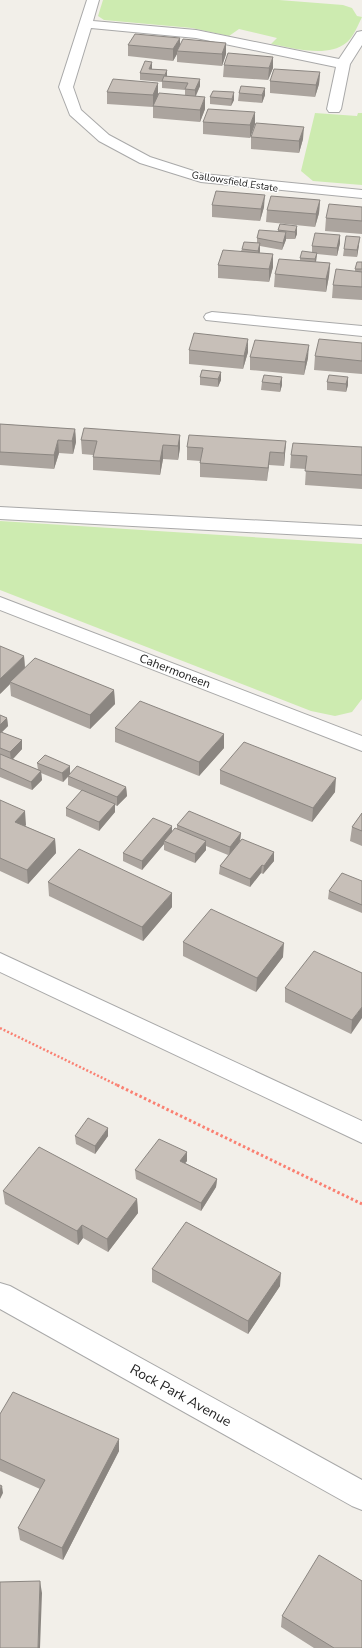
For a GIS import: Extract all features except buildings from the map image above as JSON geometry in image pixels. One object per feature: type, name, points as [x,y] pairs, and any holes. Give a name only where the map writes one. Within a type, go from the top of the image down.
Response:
[{"type":"street","name":"Gallowsfield Estate","points":[[93,0],[66,87],[75,112],[104,138],[145,160],[201,178],[279,187],[362,194]]},
{"type":"street","points":[[86,24],[196,34],[343,64]]},
{"type":"street","points":[[334,109],[343,64],[362,35]]},
{"type":"street","points":[[212,317],[362,330]]},
{"type":"street","points":[[0,513],[362,532]]},
{"type":"street","name":"Cahermoneen","points":[[0,603],[358,736]]},
{"type":"street","points":[[0,962],[362,1133]]},
{"type":"street","name":"Rock Park Avenue","points":[[0,1295],[362,1496]]},
{"type":"path","points":[[0,1028],[362,1204]]},
{"type":"green space","points":[[103,0],[279,0],[343,5],[352,8],[357,16],[362,17],[353,35],[346,43],[338,48],[329,50],[310,51],[271,44],[277,38],[239,29],[229,36],[192,28],[104,20],[98,16]]},
{"type":"green space","points":[[315,113],[357,116],[358,113],[362,113],[362,185],[313,181],[301,171]]},
{"type":"green space","points":[[0,521],[362,544],[362,699],[352,712],[335,716],[311,711],[0,590]]}]
